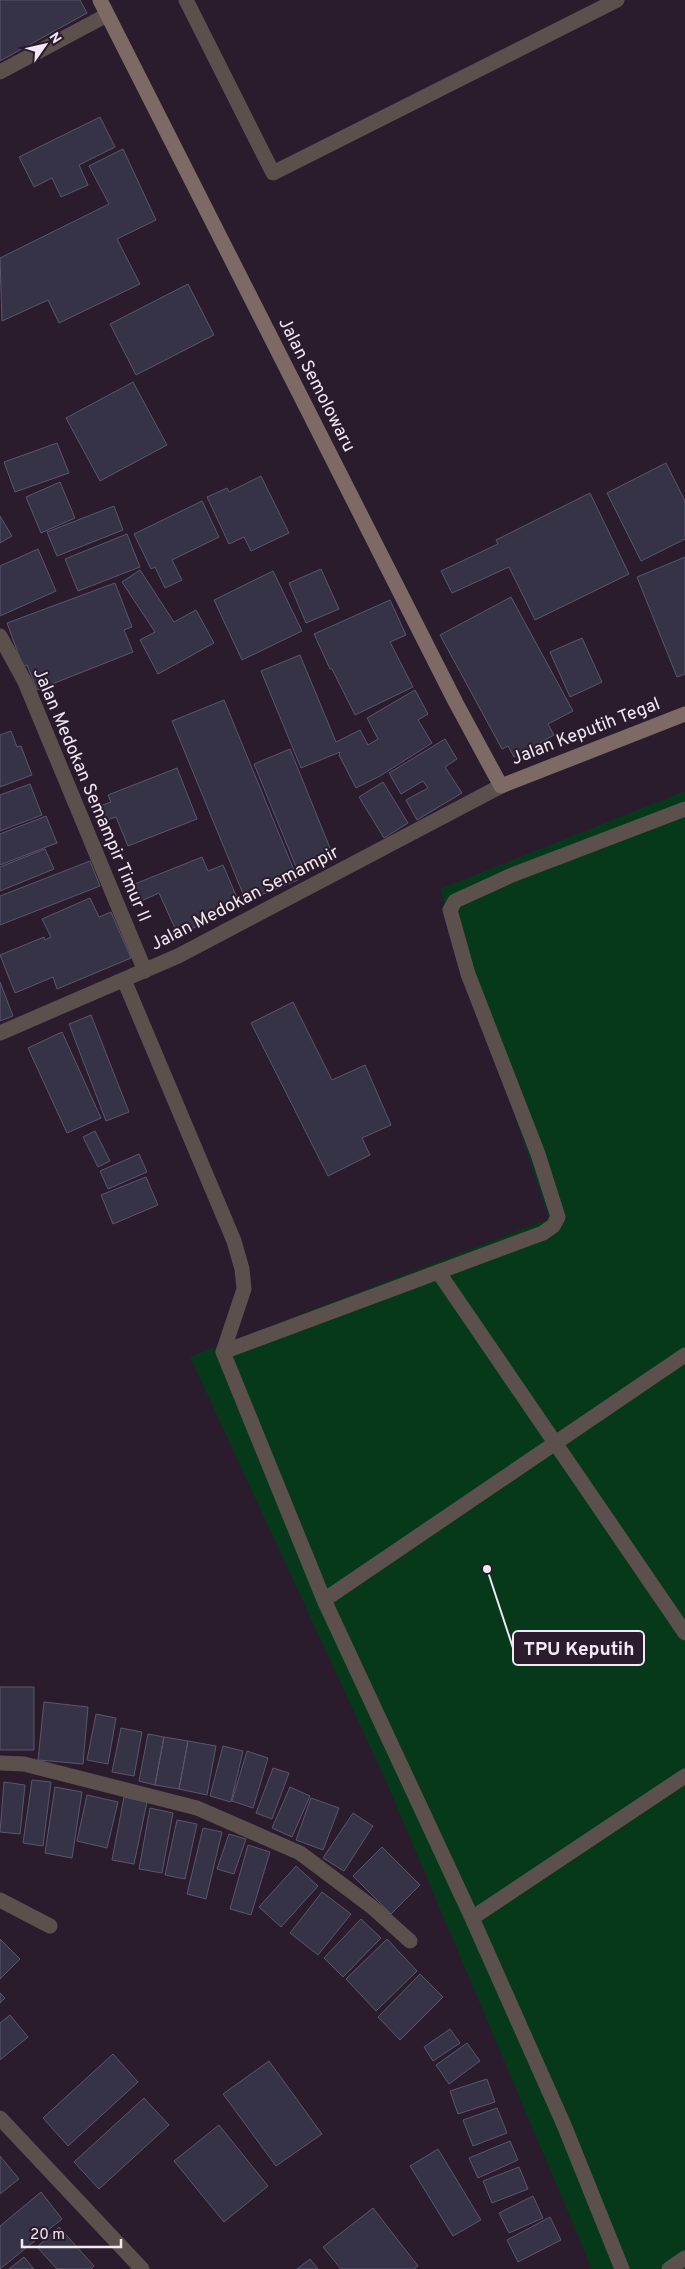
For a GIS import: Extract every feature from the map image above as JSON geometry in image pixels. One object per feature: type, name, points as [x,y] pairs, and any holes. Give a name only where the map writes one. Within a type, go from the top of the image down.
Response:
[{"type":"main road","name":"Jalan Semolowaru","points":[[100,0],[456,703],[501,786]]},
{"type":"main road","name":"Jalan Keputih Tegal","points":[[501,786],[685,714]]},
{"type":"street","points":[[186,0],[273,172],[617,0]]},
{"type":"street","points":[[0,72],[107,14]]},
{"type":"street","name":"Jalan Medokan Semampir Timur II","points":[[0,636],[25,682],[145,971]]},
{"type":"street","name":"Jalan Medokan Semampir","points":[[0,1033],[178,956],[501,786]]},
{"type":"street","points":[[223,1352],[439,1273],[543,1233],[553,1226],[558,1217],[538,1154],[468,974],[450,910],[451,906],[455,901],[512,875],[685,809]]},
{"type":"street","points":[[124,980],[237,1250],[244,1289],[223,1352],[324,1600],[472,1918],[564,2125],[622,2269]]},
{"type":"street","points":[[439,1273],[685,1633]]},
{"type":"street","points":[[324,1600],[685,1355]]},
{"type":"street","points":[[0,1763],[24,1764],[205,1812],[300,1853],[372,1907],[410,1941]]},
{"type":"street","points":[[472,1918],[685,1776]]},
{"type":"street","points":[[0,1900],[50,1926]]},
{"type":"street","points":[[0,2118],[142,2269]]},
{"type":"street","points":[[669,2269],[685,2258]]},
{"type":"green space","points":[[685,791],[685,2269],[592,2269],[386,1781],[190,1357],[549,1219],[440,889]]},
{"type":"building","points":[[0,0],[80,0],[87,13],[0,61]]},
{"type":"building","points":[[100,117],[115,147],[79,165],[88,185],[61,197],[52,178],[34,187],[19,157]]},
{"type":"building","points":[[123,149],[156,220],[117,239],[140,284],[59,323],[48,300],[2,321],[0,258],[109,204],[89,166]]},
{"type":"building","points":[[188,284],[214,335],[136,375],[110,324]]},
{"type":"building","points":[[133,382],[167,445],[100,481],[66,418]]},
{"type":"building","points":[[57,443],[69,473],[15,492],[4,462]]},
{"type":"building","points":[[666,463],[685,501],[685,539],[641,561],[607,493]]},
{"type":"building","points":[[261,476],[289,533],[251,551],[244,537],[229,544],[207,497],[227,488],[229,492]]},
{"type":"building","points":[[60,482],[75,518],[41,533],[26,497]]},
{"type":"building","points":[[590,493],[629,574],[535,620],[509,567],[452,593],[441,571],[498,544],[496,540]]},
{"type":"building","points":[[202,501],[219,537],[172,560],[182,580],[165,588],[155,567],[151,569],[134,534]]},
{"type":"building","points":[[114,506],[123,530],[57,556],[47,532]]},
{"type":"building","points":[[0,516],[12,536],[0,543]]},
{"type":"building","points":[[127,534],[140,567],[78,591],[65,559]]},
{"type":"building","points":[[38,549],[56,591],[0,616],[0,566]]},
{"type":"building","points":[[685,557],[685,674],[677,677],[637,577]]},
{"type":"building","points":[[321,569],[339,609],[306,623],[289,583]]},
{"type":"building","points":[[140,570],[174,622],[196,610],[214,643],[158,674],[140,640],[155,632],[122,582]]},
{"type":"building","points":[[273,571],[302,631],[242,660],[214,600]]},
{"type":"building","points":[[115,583],[132,627],[124,630],[133,652],[37,690],[27,665],[23,667],[7,623]]},
{"type":"building","points":[[511,597],[573,711],[548,724],[554,735],[514,757],[508,746],[502,749],[440,635]]},
{"type":"building","points":[[390,600],[406,635],[390,642],[413,687],[355,715],[332,669],[330,669],[314,634]]},
{"type":"building","points":[[582,638],[602,682],[570,697],[550,652]]},
{"type":"building","points":[[300,655],[336,742],[360,730],[368,745],[378,739],[367,718],[415,690],[428,714],[418,720],[432,743],[380,776],[356,788],[339,755],[340,752],[301,768],[261,671]]},
{"type":"building","points":[[224,700],[298,880],[246,901],[172,721]]},
{"type":"building","points":[[11,731],[17,747],[21,746],[32,775],[0,787],[0,735]]},
{"type":"building","points":[[445,739],[457,759],[445,767],[462,793],[417,820],[406,800],[428,788],[423,781],[401,794],[389,773]]},
{"type":"building","points":[[290,749],[332,853],[296,867],[254,764]]},
{"type":"building","points":[[177,768],[197,819],[128,846],[116,817],[102,822],[97,807],[111,802],[108,795]]},
{"type":"building","points":[[383,782],[408,823],[384,838],[359,797]]},
{"type":"building","points":[[30,784],[42,815],[0,831],[0,795]]},
{"type":"building","points":[[46,816],[57,843],[0,865],[0,834]]},
{"type":"building","points":[[45,849],[54,869],[0,891],[0,867]]},
{"type":"building","points":[[202,857],[208,871],[223,865],[238,900],[214,910],[217,917],[178,935],[159,893],[139,902],[132,885]]},
{"type":"building","points":[[90,861],[100,886],[0,925],[0,896]]},
{"type":"building","points":[[90,898],[99,917],[111,912],[131,958],[57,989],[53,977],[15,993],[0,955],[44,937],[45,940],[51,937],[42,919]]},
{"type":"building","points":[[0,982],[13,1016],[0,1021]]},
{"type":"building","points":[[293,1002],[332,1080],[365,1065],[391,1125],[362,1138],[370,1155],[328,1176],[251,1023]]},
{"type":"building","points":[[91,1015],[129,1112],[106,1121],[69,1024]]},
{"type":"building","points":[[62,1032],[101,1118],[67,1133],[28,1048]]},
{"type":"building","points":[[95,1131],[110,1161],[98,1167],[83,1137]]},
{"type":"building","points":[[139,1154],[147,1172],[108,1189],[100,1171]]},
{"type":"building","points":[[146,1177],[158,1205],[113,1224],[101,1195]]},
{"type":"building","points":[[0,1687],[34,1687],[34,1750],[0,1750]]},
{"type":"building","points":[[44,1702],[88,1707],[83,1764],[38,1760]]},
{"type":"building","points":[[96,1714],[116,1718],[108,1764],[87,1760]]},
{"type":"building","points":[[121,1728],[142,1732],[134,1776],[112,1772]]},
{"type":"building","points":[[148,1734],[164,1737],[155,1785],[139,1781]]},
{"type":"building","points":[[164,1737],[188,1741],[179,1789],[155,1785]]},
{"type":"building","points":[[188,1741],[216,1746],[207,1795],[179,1789]]},
{"type":"building","points":[[223,1746],[243,1751],[231,1802],[210,1796]]},
{"type":"building","points":[[247,1751],[268,1758],[253,1808],[232,1801]]},
{"type":"building","points":[[273,1768],[289,1773],[272,1819],[256,1813]]},
{"type":"building","points":[[32,1780],[51,1782],[43,1846],[23,1843]]},
{"type":"building","points":[[4,1782],[25,1785],[20,1834],[0,1832]]},
{"type":"building","points":[[55,1787],[82,1792],[72,1858],[45,1853]]},
{"type":"building","points":[[290,1787],[310,1796],[292,1837],[272,1828]]},
{"type":"building","points":[[87,1795],[118,1802],[107,1848],[77,1841]]},
{"type":"building","points":[[124,1797],[147,1802],[134,1864],[112,1860]]},
{"type":"building","points":[[311,1798],[339,1808],[323,1850],[296,1840]]},
{"type":"building","points":[[150,1808],[173,1813],[162,1873],[139,1869]]},
{"type":"building","points":[[353,1813],[373,1826],[344,1871],[323,1858]]},
{"type":"building","points":[[177,1820],[197,1824],[185,1879],[165,1875]]},
{"type":"building","points":[[203,1828],[222,1832],[206,1899],[187,1894]]},
{"type":"building","points":[[229,1834],[246,1839],[234,1874],[217,1869]]},
{"type":"building","points":[[248,1845],[270,1852],[251,1915],[230,1909]]},
{"type":"building","points":[[382,1847],[420,1885],[391,1914],[353,1876]]},
{"type":"building","points":[[296,1866],[318,1886],[281,1927],[259,1907]]},
{"type":"building","points":[[322,1892],[351,1914],[318,1955],[290,1933]]},
{"type":"building","points":[[361,1919],[381,1938],[343,1977],[324,1958]]},
{"type":"building","points":[[0,1939],[20,1959],[0,1979]]},
{"type":"building","points":[[387,1939],[417,1971],[376,2011],[346,1979]]},
{"type":"building","points":[[420,1974],[443,1997],[400,2040],[378,2017]]},
{"type":"building","points":[[0,1993],[5,1998],[0,2003]]},
{"type":"building","points":[[10,2015],[28,2037],[0,2060],[0,2023]]},
{"type":"building","points":[[450,2029],[460,2043],[433,2061],[424,2047]]},
{"type":"building","points":[[467,2043],[480,2061],[449,2084],[436,2065]]},
{"type":"building","points":[[113,2054],[138,2082],[68,2146],[43,2118]]},
{"type":"building","points":[[269,2061],[322,2134],[276,2166],[223,2094]]},
{"type":"building","points":[[487,2079],[495,2102],[458,2114],[450,2091]]},
{"type":"building","points":[[144,2098],[169,2125],[99,2189],[74,2162]]},
{"type":"building","points":[[497,2108],[507,2133],[473,2146],[463,2120]]},
{"type":"building","points":[[219,2125],[268,2186],[224,2222],[174,2161]]},
{"type":"building","points":[[510,2141],[518,2160],[478,2178],[469,2158]]},
{"type":"building","points":[[438,2149],[481,2220],[453,2236],[410,2166]]},
{"type":"building","points":[[0,2156],[19,2179],[0,2194]]},
{"type":"building","points":[[519,2167],[528,2189],[492,2203],[483,2181]]},
{"type":"building","points":[[41,2192],[62,2219],[0,2269],[0,2226]]},
{"type":"building","points":[[533,2196],[543,2218],[509,2233],[499,2213]]},
{"type":"building","points":[[373,2208],[418,2266],[414,2269],[341,2269],[323,2247]]},
{"type":"building","points":[[550,2217],[561,2240],[518,2262],[507,2240]]},
{"type":"building","points":[[59,2227],[94,2266],[91,2269],[57,2269],[37,2247]]},
{"type":"building","points":[[24,2257],[34,2269],[9,2269]]},
{"type":"building","points":[[310,2259],[318,2269],[297,2269]]},
{"type":"place","name":"TPU Keputih","points":[[487,1569]]}]
